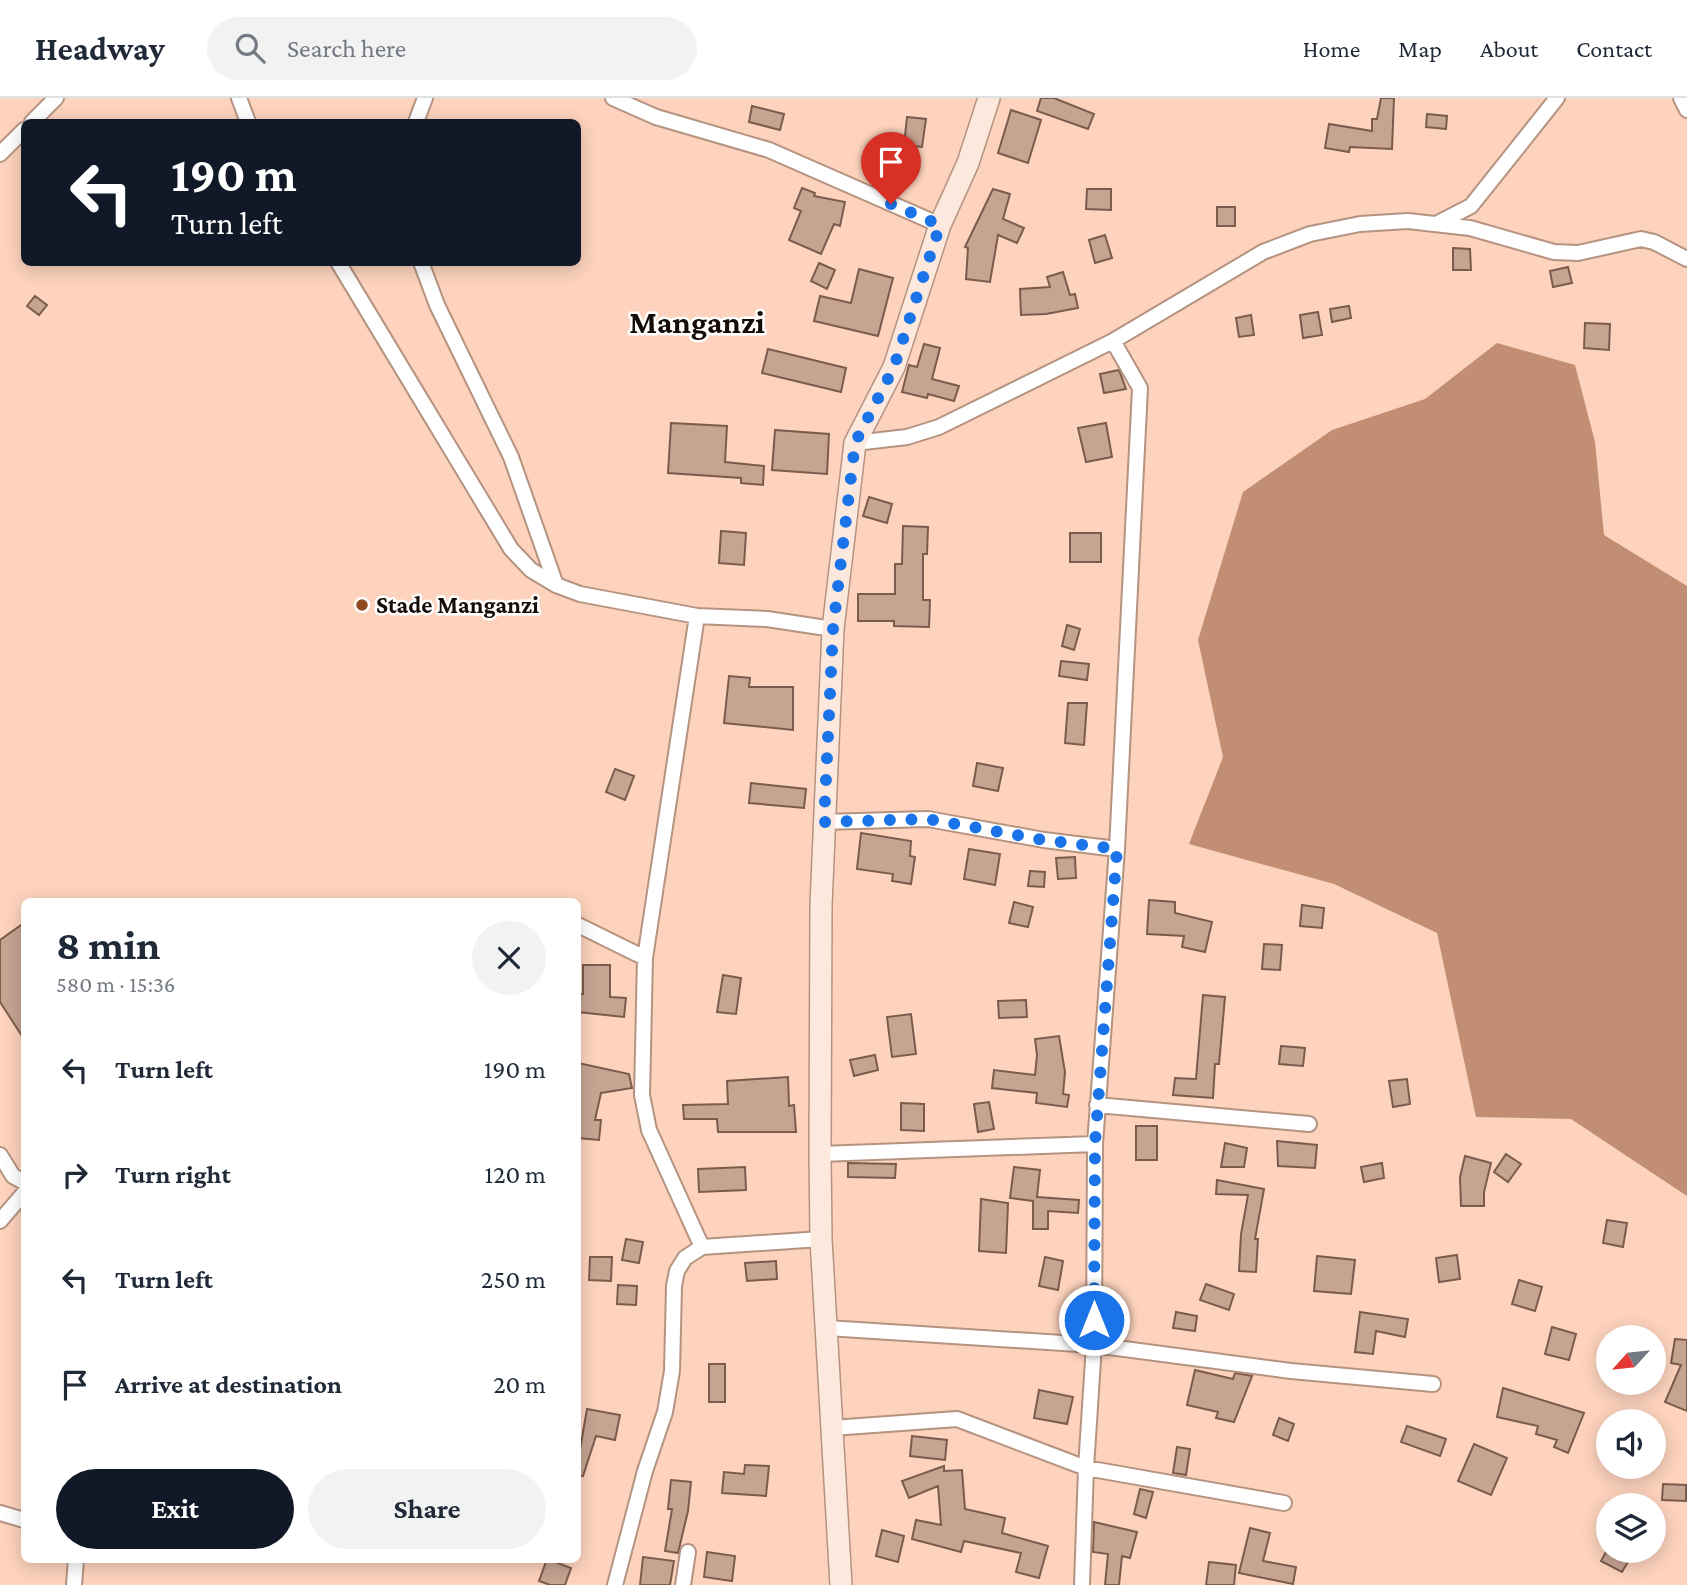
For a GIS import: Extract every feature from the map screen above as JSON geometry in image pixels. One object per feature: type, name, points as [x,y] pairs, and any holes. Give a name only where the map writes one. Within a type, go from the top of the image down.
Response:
[{"type":"main road","points":[[841,1585],[821,1238],[820,1154],[821,905],[833,629],[855,443],[894,367],[940,225],[968,163],[989,98]]},
{"type":"street","points":[[35,119],[56,98]]},
{"type":"street","points":[[239,98],[247,119]]},
{"type":"street","points":[[417,119],[425,98]]},
{"type":"street","points":[[613,98],[656,117],[769,150],[940,225]]},
{"type":"street","points":[[1436,223],[1471,206],[1557,98]]},
{"type":"street","points":[[1681,98],[1687,110]]},
{"type":"street","points":[[0,154],[21,133]]},
{"type":"street","points":[[855,443],[907,437],[939,427],[1113,341],[1263,252],[1310,234],[1360,224],[1408,221],[1471,228],[1554,252],[1578,253],[1641,239],[1654,242],[1687,259]]},
{"type":"street","points":[[340,266],[511,549],[531,570],[556,585],[580,594],[697,616],[767,619],[833,629]]},
{"type":"street","points":[[422,266],[437,305],[511,457],[556,585]]},
{"type":"street","points":[[1082,1585],[1094,1345],[1095,1144],[1117,849],[1140,388],[1113,341]]},
{"type":"street","points":[[697,616],[645,958],[642,1095],[649,1130],[702,1247]]},
{"type":"street","points":[[824,822],[928,819],[1044,840],[1117,849]]},
{"type":"street","points":[[581,926],[645,958]]},
{"type":"street","points":[[1097,1105],[1309,1124]]},
{"type":"street","points":[[820,1154],[1095,1144]]},
{"type":"street","points":[[0,1155],[13,1176],[21,1180]]},
{"type":"street","points":[[0,1221],[21,1196]]},
{"type":"street","points":[[615,1585],[645,1471],[665,1412],[672,1371],[674,1286],[677,1271],[685,1258],[702,1247],[821,1238]]},
{"type":"street","points":[[827,1328],[1094,1345],[1291,1371],[1433,1384]]},
{"type":"street","points":[[832,1428],[957,1419],[1086,1468],[1284,1503]]},
{"type":"street","points":[[0,1513],[21,1519]]},
{"type":"street","points":[[683,1585],[688,1552]]},
{"type":"street","points":[[75,1585],[76,1563]]},
{"type":"shaded area","points":[[0,98],[1687,98],[1687,1585],[0,1585]]},
{"type":"shaded area","points":[[1497,343],[1575,365],[1595,442],[1604,535],[1687,586],[1687,1196],[1571,1119],[1476,1117],[1437,933],[1334,884],[1189,844],[1223,757],[1198,640],[1243,492],[1332,430],[1425,399]]},
{"type":"building","points":[[1041,98],[1054,98],[1094,114],[1088,129],[1037,111]]},
{"type":"building","points":[[1381,98],[1394,98],[1392,149],[1350,147],[1349,152],[1325,148],[1329,124],[1372,131],[1372,119],[1377,119]]},
{"type":"building","points":[[752,106],[784,114],[780,130],[749,122]]},
{"type":"building","points":[[1011,110],[1041,120],[1028,163],[998,153]]},
{"type":"building","points":[[1427,114],[1447,116],[1446,129],[1426,127]]},
{"type":"building","points":[[907,117],[926,119],[922,147],[904,145]]},
{"type":"building","points":[[802,188],[815,193],[814,196],[845,202],[840,226],[834,224],[821,254],[789,240],[801,211],[794,208]]},
{"type":"building","points":[[993,189],[1010,194],[1003,219],[1024,228],[1017,243],[998,235],[990,282],[966,279],[968,248],[965,247]]},
{"type":"building","points":[[1087,189],[1111,189],[1111,210],[1086,209]]},
{"type":"building","points":[[1217,207],[1235,207],[1235,226],[1217,226]]},
{"type":"building","points":[[1105,235],[1112,258],[1095,263],[1089,240]]},
{"type":"building","points":[[1453,248],[1470,249],[1471,270],[1453,270]]},
{"type":"building","points":[[819,263],[835,270],[827,289],[811,281]]},
{"type":"building","points":[[1568,267],[1572,283],[1553,287],[1550,271]]},
{"type":"building","points":[[859,269],[893,278],[878,336],[814,321],[820,296],[851,303]]},
{"type":"building","points":[[1063,272],[1070,295],[1075,294],[1078,308],[1021,315],[1020,289],[1050,287],[1047,277]]},
{"type":"building","points":[[35,296],[47,305],[39,315],[27,306]]},
{"type":"building","points":[[1349,306],[1351,318],[1332,322],[1330,309]]},
{"type":"building","points":[[1318,312],[1322,335],[1303,338],[1300,315]]},
{"type":"building","points":[[1251,315],[1254,335],[1239,337],[1236,318]]},
{"type":"building","points":[[1585,323],[1610,324],[1609,350],[1584,348]]},
{"type":"building","points":[[924,344],[940,348],[932,379],[959,386],[954,401],[928,394],[927,398],[902,392],[909,365],[917,367]]},
{"type":"building","points":[[768,349],[846,368],[841,392],[762,373]]},
{"type":"building","points":[[1119,370],[1126,389],[1104,393],[1100,374]]},
{"type":"building","points":[[671,423],[727,426],[725,462],[764,466],[763,485],[741,483],[741,478],[668,473]]},
{"type":"building","points":[[1106,423],[1112,457],[1086,462],[1078,428]]},
{"type":"building","points":[[775,430],[829,434],[827,474],[772,470]]},
{"type":"building","points":[[869,497],[892,504],[887,523],[863,516]]},
{"type":"building","points":[[903,526],[928,527],[927,554],[923,554],[923,600],[930,600],[929,627],[894,626],[894,621],[858,621],[858,594],[895,594],[895,564],[902,564]]},
{"type":"building","points":[[721,531],[746,533],[744,565],[719,563]]},
{"type":"building","points":[[1070,533],[1101,533],[1101,562],[1070,562]]},
{"type":"building","points":[[1067,625],[1080,629],[1074,650],[1062,646]]},
{"type":"building","points":[[1061,661],[1089,664],[1087,680],[1059,676]]},
{"type":"building","points":[[729,676],[750,678],[749,687],[793,687],[793,730],[724,723]]},
{"type":"building","points":[[1068,703],[1087,703],[1084,745],[1065,743]]},
{"type":"building","points":[[977,763],[1003,768],[998,791],[973,786]]},
{"type":"building","points":[[615,769],[634,776],[625,800],[606,792]]},
{"type":"building","points":[[751,783],[806,789],[804,808],[749,803]]},
{"type":"building","points":[[861,833],[911,841],[910,856],[915,857],[911,884],[892,881],[893,874],[857,869]]},
{"type":"building","points":[[969,849],[1000,854],[995,885],[964,879]]},
{"type":"building","points":[[1075,857],[1076,878],[1058,879],[1056,858]]},
{"type":"building","points":[[1030,871],[1045,872],[1044,887],[1028,886]]},
{"type":"building","points":[[1149,900],[1175,902],[1175,913],[1212,922],[1205,952],[1182,947],[1184,936],[1147,934]]},
{"type":"building","points":[[1014,902],[1033,907],[1028,927],[1009,923]]},
{"type":"building","points":[[1302,905],[1324,908],[1322,928],[1300,926]]},
{"type":"building","points":[[21,925],[21,1034],[0,1002],[0,940]]},
{"type":"building","points":[[1264,944],[1282,945],[1280,970],[1262,969]]},
{"type":"building","points":[[583,965],[610,965],[610,997],[626,998],[624,1017],[581,1012]]},
{"type":"building","points":[[723,975],[741,978],[736,1014],[717,1012]]},
{"type":"building","points":[[1203,995],[1225,997],[1213,1098],[1173,1095],[1175,1078],[1196,1079]]},
{"type":"building","points":[[1026,1000],[1027,1017],[999,1018],[998,1001]]},
{"type":"building","points":[[911,1014],[916,1054],[892,1057],[887,1017]]},
{"type":"building","points":[[1059,1036],[1065,1072],[1063,1094],[1069,1095],[1067,1107],[1036,1103],[1037,1093],[992,1088],[994,1070],[1035,1075],[1035,1039]]},
{"type":"building","points":[[1281,1046],[1305,1048],[1303,1066],[1279,1064]]},
{"type":"building","points":[[875,1055],[878,1070],[854,1076],[850,1060]]},
{"type":"building","points":[[581,1064],[629,1074],[632,1088],[601,1093],[595,1120],[601,1120],[599,1140],[581,1138]]},
{"type":"building","points":[[788,1077],[789,1106],[794,1105],[796,1132],[718,1132],[717,1119],[684,1119],[683,1105],[728,1104],[727,1081]]},
{"type":"building","points":[[1407,1079],[1410,1104],[1393,1107],[1389,1081]]},
{"type":"building","points":[[989,1102],[994,1129],[978,1132],[974,1104]]},
{"type":"building","points":[[901,1103],[924,1104],[924,1131],[901,1130]]},
{"type":"building","points":[[1136,1126],[1157,1126],[1157,1160],[1136,1160]]},
{"type":"building","points":[[1277,1141],[1317,1145],[1315,1168],[1278,1166]]},
{"type":"building","points":[[1225,1143],[1247,1148],[1244,1167],[1221,1167]]},
{"type":"building","points":[[1506,1154],[1521,1164],[1508,1182],[1494,1172]]},
{"type":"building","points":[[1465,1156],[1491,1163],[1484,1192],[1484,1206],[1461,1206],[1460,1177]]},
{"type":"building","points":[[848,1163],[896,1164],[895,1178],[848,1177]]},
{"type":"building","points":[[1382,1163],[1384,1178],[1364,1182],[1361,1167]]},
{"type":"building","points":[[745,1167],[746,1190],[699,1192],[698,1169]]},
{"type":"building","points":[[1014,1167],[1040,1170],[1037,1197],[1079,1200],[1078,1213],[1048,1211],[1048,1229],[1033,1229],[1033,1201],[1010,1198]]},
{"type":"building","points":[[1217,1180],[1264,1189],[1255,1239],[1258,1239],[1256,1272],[1239,1271],[1241,1234],[1248,1195],[1216,1194]]},
{"type":"building","points":[[981,1199],[1008,1203],[1006,1253],[979,1251]]},
{"type":"building","points":[[1607,1220],[1627,1223],[1623,1247],[1603,1243]]},
{"type":"building","points":[[626,1239],[643,1242],[639,1263],[622,1260]]},
{"type":"building","points":[[1457,1255],[1460,1279],[1439,1282],[1436,1258]]},
{"type":"building","points":[[1317,1256],[1355,1260],[1351,1294],[1314,1291]]},
{"type":"building","points":[[590,1257],[612,1257],[611,1281],[589,1280]]},
{"type":"building","points":[[1045,1257],[1063,1261],[1058,1290],[1039,1286]]},
{"type":"building","points":[[776,1261],[777,1279],[747,1281],[745,1263]]},
{"type":"building","points":[[1519,1280],[1542,1287],[1535,1311],[1512,1304]]},
{"type":"building","points":[[1206,1284],[1234,1294],[1229,1310],[1200,1300]]},
{"type":"building","points":[[618,1285],[637,1286],[636,1305],[617,1304]]},
{"type":"building","points":[[1176,1312],[1197,1316],[1195,1331],[1173,1328]]},
{"type":"building","points":[[1360,1312],[1408,1319],[1405,1337],[1376,1331],[1373,1354],[1355,1352]]},
{"type":"building","points":[[1552,1327],[1576,1334],[1569,1360],[1545,1354]]},
{"type":"building","points":[[1675,1339],[1687,1340],[1687,1411],[1665,1402],[1681,1365],[1671,1363]]},
{"type":"building","points":[[709,1364],[725,1364],[725,1402],[709,1402]]},
{"type":"building","points":[[1195,1370],[1233,1379],[1235,1373],[1252,1376],[1234,1422],[1216,1418],[1218,1412],[1187,1405]]},
{"type":"building","points":[[1503,1388],[1584,1413],[1568,1453],[1554,1447],[1557,1440],[1536,1434],[1538,1426],[1497,1417]]},
{"type":"building","points":[[1039,1390],[1073,1397],[1067,1424],[1034,1418]]},
{"type":"building","points":[[587,1409],[620,1415],[615,1440],[596,1436],[583,1476],[581,1444]]},
{"type":"building","points":[[1279,1418],[1294,1424],[1288,1441],[1273,1435]]},
{"type":"building","points":[[1407,1426],[1446,1439],[1440,1456],[1401,1442]]},
{"type":"building","points":[[912,1436],[947,1440],[945,1460],[910,1456]]},
{"type":"building","points":[[1474,1444],[1507,1458],[1491,1495],[1458,1481]]},
{"type":"building","points":[[1177,1447],[1190,1449],[1186,1475],[1173,1473]]},
{"type":"building","points":[[745,1465],[769,1466],[766,1496],[722,1493],[724,1472],[744,1474]]},
{"type":"building","points":[[944,1466],[944,1471],[962,1470],[965,1509],[1005,1518],[1002,1533],[1048,1546],[1039,1578],[1016,1572],[1021,1553],[964,1541],[961,1552],[912,1539],[916,1520],[941,1525],[938,1486],[909,1498],[902,1481]]},
{"type":"building","points":[[671,1480],[691,1482],[688,1511],[678,1553],[665,1551],[672,1509],[668,1509]]},
{"type":"building","points":[[1663,1484],[1686,1485],[1686,1501],[1666,1500],[1666,1493],[1662,1493]]},
{"type":"building","points":[[1140,1489],[1153,1492],[1146,1518],[1134,1514]]},
{"type":"building","points":[[1094,1522],[1137,1532],[1130,1558],[1122,1556],[1119,1585],[1105,1585],[1108,1554],[1093,1552]]},
{"type":"building","points":[[1250,1528],[1270,1533],[1263,1561],[1296,1567],[1293,1584],[1239,1573]]},
{"type":"building","points":[[882,1530],[904,1536],[898,1562],[876,1556]]},
{"type":"building","points":[[707,1552],[735,1556],[732,1581],[704,1577]]},
{"type":"building","points":[[643,1557],[674,1561],[670,1585],[640,1585]]},
{"type":"building","points":[[1209,1562],[1236,1565],[1234,1585],[1206,1585]]},
{"type":"building","points":[[546,1563],[558,1563],[571,1568],[565,1585],[550,1585],[539,1581]]},
{"type":"building","points":[[1605,1563],[1627,1563],[1622,1572]]},
{"type":"place","name":"Stade Manganzi","points":[[362,605]]},
{"type":"district","name":"Manganzi","points":[[697,322]]},
{"type":"route","points":[[891,204],[940,225],[894,367],[855,443],[833,629],[824,822],[928,819],[1044,840],[1117,849],[1095,1144],[1094,1320]]}]
